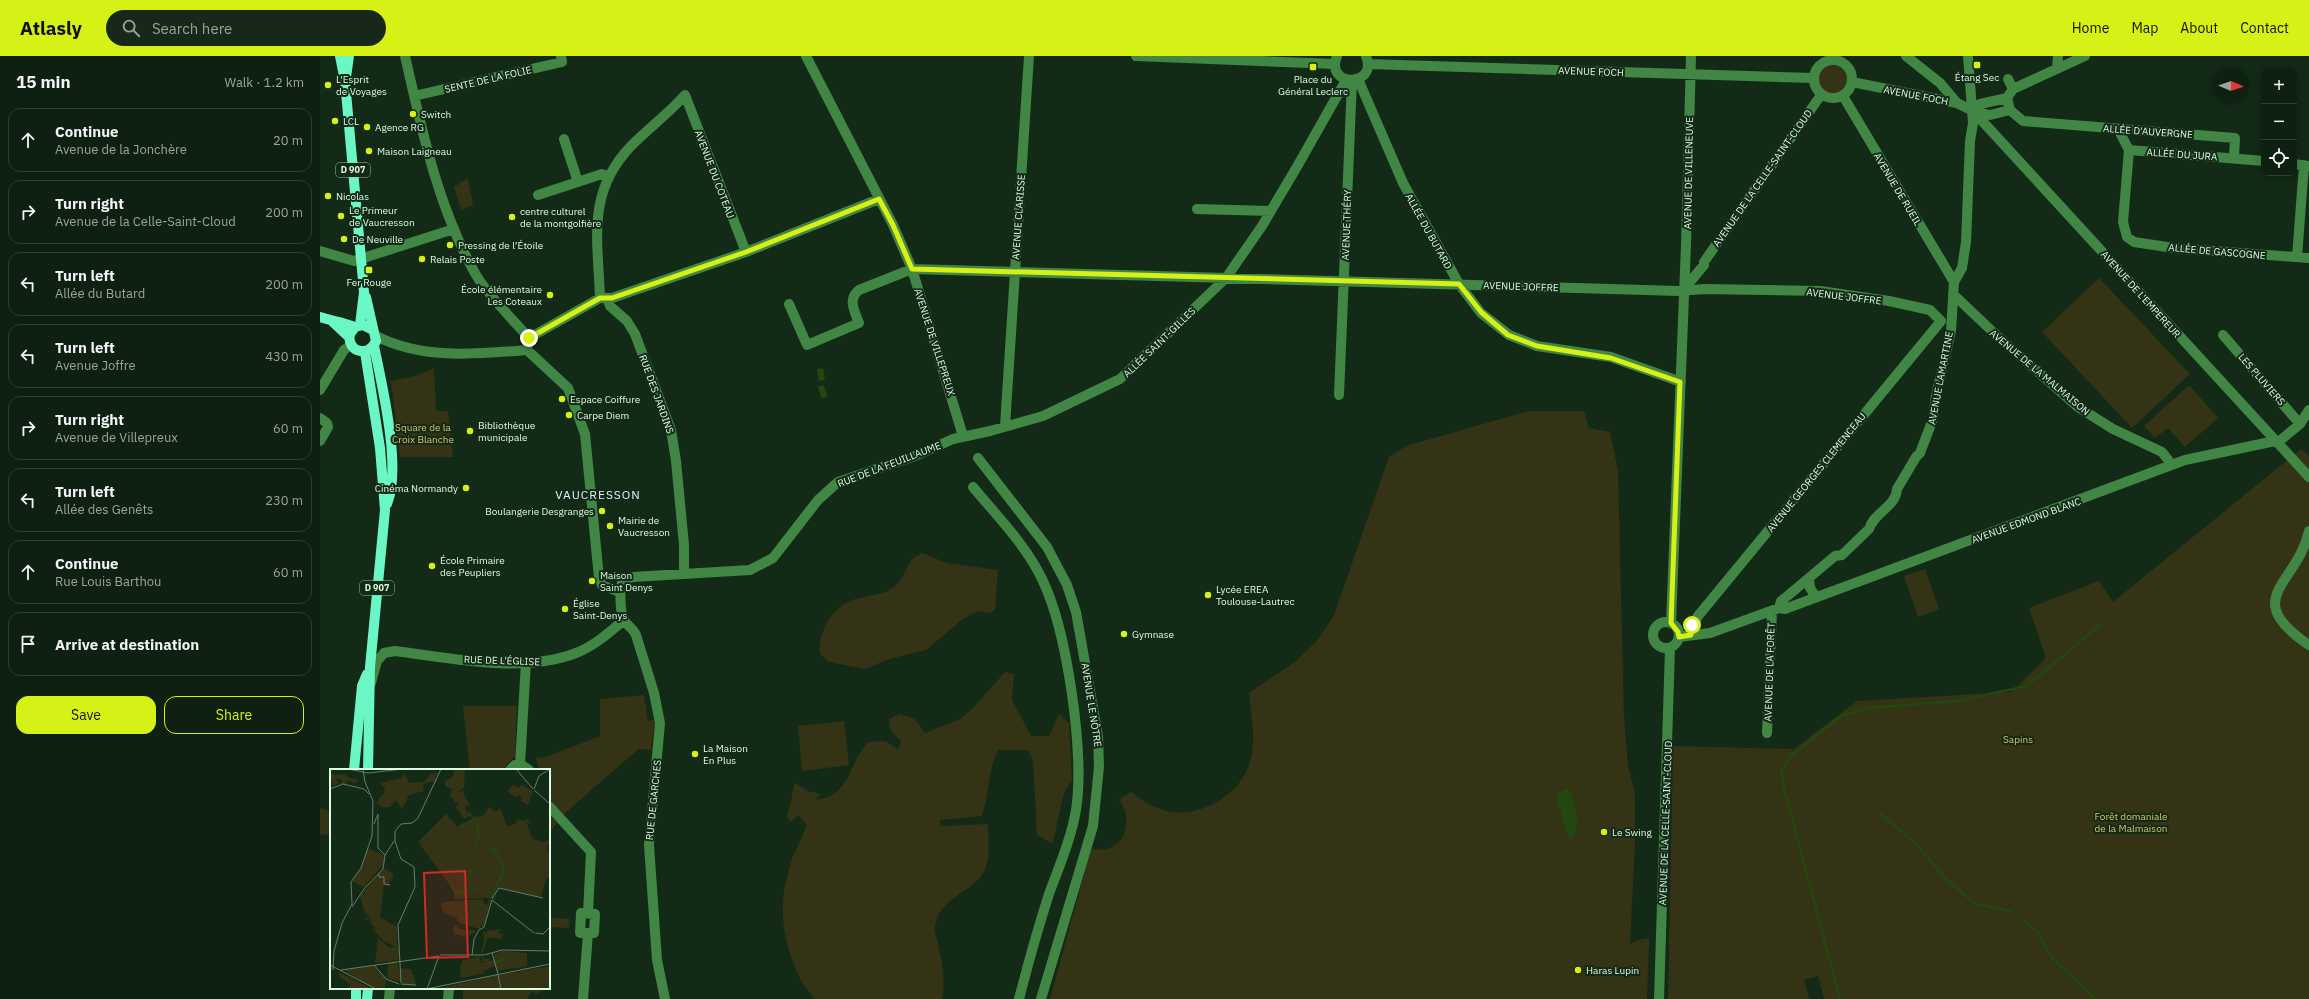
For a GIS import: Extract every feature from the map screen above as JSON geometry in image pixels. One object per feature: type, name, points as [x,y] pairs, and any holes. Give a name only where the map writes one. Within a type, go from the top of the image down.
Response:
[{"type":"main road","name":"D 907","points":[[340,56],[345,80],[364,292],[375,337],[391,449],[390,499],[385,510]]},
{"type":"main road","name":"D 907","points":[[345,80],[349,56]]},
{"type":"main road","name":"D 907","points":[[350,341],[357,326],[364,292]]},
{"type":"main road","points":[[320,317],[332,321],[342,321],[357,326],[367,326],[375,337],[365,352],[355,350],[350,341],[332,321]]},
{"type":"main road","name":"D 907","points":[[365,352],[380,448],[385,510],[370,667],[368,769]]},
{"type":"main road","name":"D 907","points":[[354,769],[362,686],[370,667]]},
{"type":"street","points":[[405,56],[437,186],[454,229],[477,276],[529,338],[527,350]]},
{"type":"street","name":"AVENUE DE VILLEPREUX","points":[[806,56],[893,225],[912,269],[963,436]]},
{"type":"street","name":"AVENUE CLARISSE","points":[[1005,426],[1029,56]]},
{"type":"street","points":[[1136,56],[1336,60],[1338,74],[1352,80],[1365,74],[1367,60]]},
{"type":"street","name":"AVENUE DE VILLENEUVE","points":[[1684,290],[1691,56]]},
{"type":"street","points":[[1906,56],[1940,83],[1957,103],[1973,111],[1990,115],[2010,110],[2008,79]]},
{"type":"street","name":"AVENUE LAMARTINE","points":[[1776,610],[1781,601],[1835,556],[1842,555],[1869,529],[1880,512],[1886,510],[1897,494],[1897,489],[1916,457],[1920,454],[1934,419],[1936,396],[1951,331],[1946,321],[1953,294],[1954,282],[1962,268],[1966,242],[1973,111],[1968,56]]},
{"type":"street","points":[[2057,69],[2058,56]]},
{"type":"street","points":[[1973,111],[1980,104],[2010,94],[2080,57]]},
{"type":"street","name":"SENTE DE LA FOLIE","points":[[414,96],[561,59]]},
{"type":"street","points":[[1821,59],[1847,60],[1852,82],[1849,90],[1843,96],[1834,99],[1821,95],[1815,87],[1813,78],[1821,59]]},
{"type":"street","name":"AVENUE FOCH","points":[[1367,60],[1813,78]]},
{"type":"street","name":"ALLÉE SAINT-GILLES","points":[[963,436],[990,431],[1043,416],[1120,379],[1226,278],[1271,211],[1352,80]]},
{"type":"street","name":"AVENUE THÉRY","points":[[1339,395],[1352,80]]},
{"type":"street","name":"ALLÉE DU BUTARD","points":[[1352,80],[1403,183],[1459,284],[1481,312],[1508,335],[1537,346],[1611,358],[1680,382]]},
{"type":"street","name":"AVENUE FOCH","points":[[1852,82],[1957,103]]},
{"type":"street","name":"AVENUE DU COTEAU","points":[[609,177],[631,146],[685,95],[746,252]]},
{"type":"street","name":"AVENUE DE LA CELLE-SAINT-CLOUD","points":[[1684,290],[1697,276],[1704,265],[1704,262],[1821,95]]},
{"type":"street","name":"AVENUE DE RUEIL","points":[[1843,96],[1954,282]]},
{"type":"street","name":"ALLÉE D'AUVERGNE","points":[[2010,110],[2024,121],[2040,123],[2235,138],[2234,158]]},
{"type":"street","name":"AVENUE DE L'EMPEREUR","points":[[1973,111],[2309,477]]},
{"type":"street","points":[[2118,129],[2129,150]]},
{"type":"street","points":[[564,139],[578,182]]},
{"type":"street","name":"ALLÉE DU JURA","points":[[2129,150],[2261,161]]},
{"type":"street","name":"ALLÉE DE GASCOGNE","points":[[2129,150],[2123,222],[2128,236],[2134,242],[2142,245],[2309,258]]},
{"type":"street","points":[[2297,257],[2302,165]]},
{"type":"street","points":[[538,195],[602,174],[609,177],[600,202],[596,223],[603,298]]},
{"type":"street","points":[[529,338],[603,298],[746,252],[879,199]]},
{"type":"street","points":[[1197,210],[1271,211]]},
{"type":"street","points":[[320,251],[350,261],[362,260],[454,229]]},
{"type":"street","points":[[1685,263],[1704,262]]},
{"type":"street","points":[[789,304],[807,345],[859,323],[852,302],[853,294],[858,290],[912,269]]},
{"type":"street","name":"AVENUE JOFFRE","points":[[912,269],[1684,290],[1820,291],[1889,301],[1930,310],[1946,321]]},
{"type":"street","points":[[1671,623],[1660,624],[1653,632],[1655,643],[1659,647],[1670,648],[1674,646],[1679,637],[1678,632],[1671,623],[1684,290]]},
{"type":"street","name":"AVENUE DE LA MALMAISON","points":[[1953,294],[1994,333],[2078,407],[2113,430],[2162,452],[2172,465]]},
{"type":"street","name":"RUE DES JARDINS","points":[[603,298],[627,321],[635,334],[671,430],[676,461],[683,530],[684,574]]},
{"type":"street","name":"AVENUE GEORGES CLEMENCEAU","points":[[1691,635],[1692,625],[1698,616],[1946,321]]},
{"type":"street","name":"LES PLUVIERS","points":[[2223,335],[2300,424]]},
{"type":"street","points":[[375,337],[412,347],[448,354],[479,355],[527,350],[568,388],[585,434],[599,578],[602,585],[619,592]]},
{"type":"street","points":[[320,390],[350,341]]},
{"type":"street","points":[[2276,442],[2300,424],[2309,410]]},
{"type":"street","points":[[320,418],[327,423],[328,427],[320,441]]},
{"type":"street","name":"RUE DE LA FEUILLAUME","points":[[619,592],[623,580],[628,578],[750,570],[773,558],[818,500],[838,482],[915,456],[963,436]]},
{"type":"street","name":"AVENUE EDMOND BLANC","points":[[1679,637],[1710,633],[1776,610],[1785,609],[2172,465],[2201,456],[2276,442]]},
{"type":"street","name":"AVENUE LE NÔTRE","points":[[978,458],[1047,547],[1067,585],[1076,612],[1098,736],[1099,767],[1093,826],[1041,999]]},
{"type":"street","name":"AVENUE LE NÔTRE","points":[[973,487],[1029,558],[1042,578],[1056,616],[1064,650],[1076,730],[1076,810],[1072,830],[1036,938],[1019,999]]},
{"type":"street","points":[[2309,531],[2298,561],[2281,584],[2274,600],[2275,612],[2280,622],[2309,646]]},
{"type":"street","points":[[1810,577],[1810,588],[1816,598]]},
{"type":"street","name":"RUE DE GARCHES","points":[[619,592],[624,620],[633,628],[636,635],[654,693],[660,723],[649,845],[658,960],[665,999]]},
{"type":"street","name":"AVENUE DE LA FORÊT","points":[[1767,733],[1776,610]]},
{"type":"street","name":"RUE DE L'ÉGLISE","points":[[369,688],[378,662],[384,653],[395,651],[482,661],[526,662],[553,660],[578,652],[610,633],[624,620]]},
{"type":"street","name":"AVENUE DE LA CELLE-SAINT-CLOUD","points":[[1659,999],[1670,648]]},
{"type":"street","points":[[511,769],[514,765],[524,767],[526,662]]},
{"type":"street","points":[[550,807],[591,852],[588,913],[595,914],[594,933],[588,933],[582,999]]},
{"type":"street","points":[[389,999],[390,989]]},
{"type":"street","points":[[448,999],[449,989]]},
{"type":"green space","points":[[1833,65],[1844,69],[1848,80],[1844,91],[1833,95],[1822,91],[1818,80],[1822,69]]},
{"type":"green space","points":[[468,178],[473,205],[461,210],[454,187]]},
{"type":"green space","points":[[2099,278],[2190,374],[2132,428],[2042,332]]},
{"type":"green space","name":"Square de la Croix Blanche","points":[[434,368],[436,411],[448,411],[453,457],[400,457],[391,381],[416,376]]},
{"type":"green space","points":[[2189,385],[2218,418],[2185,447],[2168,428],[2155,438],[2144,426]]},
{"type":"green space","points":[[1529,411],[1584,411],[1589,428],[1610,432],[1618,471],[1624,717],[1628,766],[1635,794],[1635,842],[1630,944],[1637,940],[1649,938],[1647,999],[1050,999],[1091,849],[1107,849],[1114,846],[1124,835],[1126,828],[1125,813],[1119,800],[1131,792],[1155,807],[1172,812],[1185,812],[1210,806],[1232,791],[1240,781],[1247,770],[1251,758],[1253,742],[1253,726],[1249,693],[1296,661],[1317,641],[1334,615],[1389,457],[1406,446]]},
{"type":"green space","name":"Forêt domaniale de la Malmaison","points":[[2301,449],[2309,456],[2309,999],[1824,999],[1818,976],[1804,980],[1809,999],[1668,999],[1673,746],[1794,749],[1857,701],[2011,692],[2046,658],[2029,608],[2099,581],[2113,602]]},
{"type":"green space","points":[[922,553],[947,563],[998,570],[995,609],[991,613],[979,611],[964,618],[926,650],[889,659],[865,669],[829,662],[820,654],[821,637],[833,614],[847,603],[855,599],[888,591],[899,582],[911,561]]},
{"type":"green space","points":[[1925,569],[1939,609],[1918,617],[1904,576]]},
{"type":"green space","points":[[1005,672],[1014,674],[1012,700],[1031,736],[1049,736],[1059,714],[1069,723],[1072,781],[1067,787],[1064,795],[1052,843],[1037,835],[1033,760],[1028,750],[998,750],[990,774],[982,816],[940,820],[941,826],[988,824],[989,847],[987,864],[980,877],[974,884],[950,901],[943,908],[938,917],[935,929],[943,973],[944,986],[942,999],[814,999],[800,979],[793,963],[788,947],[783,918],[783,904],[788,873],[793,856],[807,825],[798,815],[791,822],[787,817],[795,783],[808,791],[821,794],[815,800],[827,797],[836,792],[848,778],[861,751],[868,742],[885,741],[898,749],[901,741],[890,730],[889,719],[900,714],[915,719],[925,733],[960,719],[973,708]]},
{"type":"green space","points":[[644,695],[648,721],[655,720],[651,750],[639,749],[563,815],[550,799],[550,769],[539,769],[536,757],[543,758],[600,736],[600,699]]},
{"type":"green space","points":[[463,706],[517,706],[515,756],[503,769],[470,769]]},
{"type":"green space","points":[[844,721],[849,765],[802,771],[798,726]]},
{"type":"green space","points":[[320,808],[330,812],[330,834],[320,835]]},
{"type":"green space","points":[[550,815],[557,823],[550,832]]},
{"type":"green space","points":[[550,918],[570,919],[569,928],[550,927]]},
{"type":"green space","points":[[463,989],[543,989],[537,994],[532,991],[527,999],[463,999]]},
{"type":"shaded area","points":[[823,368],[825,380],[819,381],[817,369]]},
{"type":"shaded area","points":[[823,385],[828,396],[822,399],[818,387]]},
{"type":"shaded area","points":[[1567,789],[1570,791],[1572,796],[1577,814],[1577,827],[1573,838],[1567,836],[1561,813],[1556,802],[1558,793]]},
{"type":"waterway","points":[[1840,999],[1784,788],[1781,772],[1791,756],[1841,716],[1869,708],[1957,701],[2027,686],[2100,625]]},
{"type":"waterway","points":[[1881,814],[1916,844],[1947,880],[1974,903],[2013,912]]},
{"type":"waterway","points":[[2021,919],[2038,932],[2052,958],[2096,999]]},
{"type":"place","name":"Étang Sec","points":[[1977,65]]},
{"type":"place","name":"Place du Général Leclerc","points":[[1313,67]]},
{"type":"place","name":"L'Esprit de Voyages","points":[[328,85]]},
{"type":"place","name":"Switch","points":[[413,114]]},
{"type":"place","name":"LCL","points":[[335,121]]},
{"type":"place","name":"Agence RG","points":[[367,127]]},
{"type":"place","name":"Maison Laigneau","points":[[369,151]]},
{"type":"place","name":"Nicolas","points":[[328,196]]},
{"type":"place","name":"Le Primeur de Vaucresson","points":[[341,216]]},
{"type":"place","name":"centre culturel de la montgolfière","points":[[512,217]]},
{"type":"place","name":"De Neuville","points":[[344,239]]},
{"type":"place","name":"Pressing de l’Étoile","points":[[450,245]]},
{"type":"place","name":"Relais Poste","points":[[422,259]]},
{"type":"place","name":"Fer Rouge","points":[[369,270]]},
{"type":"place","name":"École élémentaire Les Coteaux","points":[[550,295]]},
{"type":"place","name":"Espace Coiffure","points":[[562,399]]},
{"type":"place","name":"Carpe Diem","points":[[569,415]]},
{"type":"place","name":"Bibliothèque municipale","points":[[470,431]]},
{"type":"place","name":"Cinéma Normandy","points":[[466,488]]},
{"type":"place","name":"Boulangerie Desgranges","points":[[602,511]]},
{"type":"place","name":"Mairie de Vaucresson","points":[[610,526]]},
{"type":"place","name":"École Primaire des Peupliers","points":[[432,566]]},
{"type":"place","name":"Maison Saint Denys","points":[[592,581]]},
{"type":"place","name":"Lycée EREA Toulouse-Lautrec","points":[[1208,595]]},
{"type":"place","name":"Église Saint-Denys","points":[[565,609]]},
{"type":"place","name":"Gymnase","points":[[1124,634]]},
{"type":"place","name":"La Maison En Plus","points":[[695,754]]},
{"type":"place","name":"Le Swing","points":[[1604,832]]},
{"type":"place","name":"Haras Lupin","points":[[1578,970]]},
{"type":"district","name":"VAUCRESSON","points":[[598,495]]},
{"type":"route","points":[[529,338],[600,298],[612,298],[746,252],[879,199],[893,225],[912,269],[1459,284],[1481,312],[1508,335],[1537,346],[1611,358],[1647,369],[1680,382],[1673,609],[1671,623],[1676,627],[1679,637],[1691,635],[1692,625]]},
{"type":"park label","name":"Sapins","points":[[2018,739]]}]
